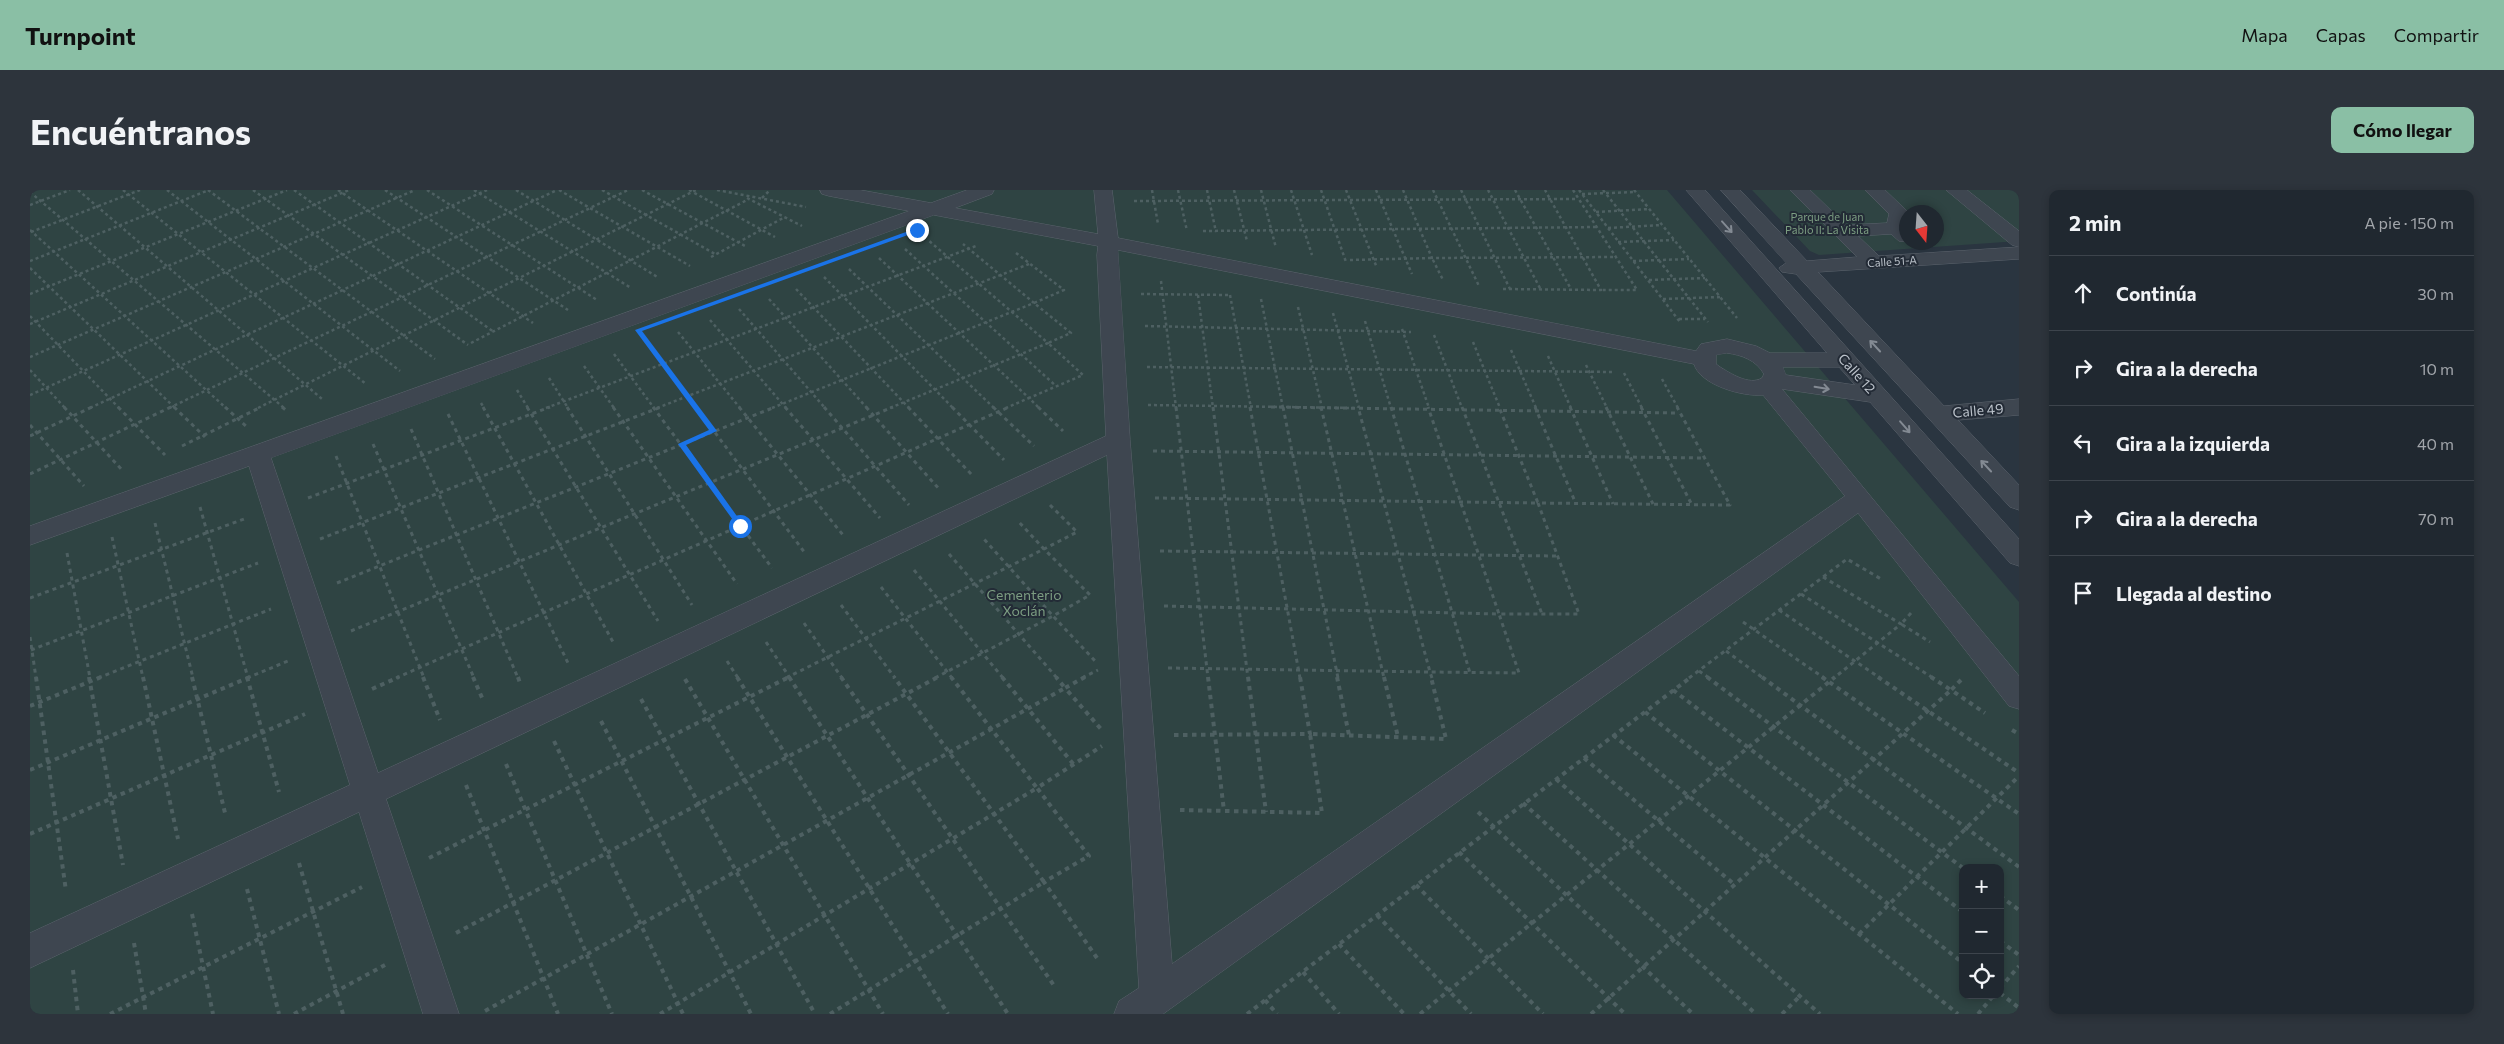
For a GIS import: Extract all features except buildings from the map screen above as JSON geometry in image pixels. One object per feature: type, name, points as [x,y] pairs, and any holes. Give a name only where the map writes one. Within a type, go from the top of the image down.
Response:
[{"type":"street","points":[[829,190],[1109,242],[1703,359]]},
{"type":"street","points":[[30,536],[255,443],[985,190]]},
{"type":"street","points":[[1103,190],[1109,242],[1107,255],[1118,440],[1157,996]]},
{"type":"street","name":"Calle 12","points":[[1695,190],[2019,556]]},
{"type":"street","points":[[1730,190],[2019,501]]},
{"type":"street","points":[[1799,190],[1873,262]]},
{"type":"street","points":[[1874,190],[1899,213]]},
{"type":"street","points":[[1936,190],[1966,214],[1980,220],[1991,219]]},
{"type":"street","points":[[1955,190],[2019,241]]},
{"type":"street","points":[[1842,231],[1899,233]]},
{"type":"street","points":[[1922,250],[1931,258]]},
{"type":"street","name":"Calle 51-A","points":[[1765,269],[2019,253]]},
{"type":"street","points":[[1846,360],[1769,375],[1746,387],[1721,379],[1705,366],[1703,359],[1709,349],[1726,346],[1748,350],[1769,375],[1860,498],[2019,697]]},
{"type":"street","points":[[1769,375],[1877,396]]},
{"type":"street","name":"Calle 49","points":[[1938,414],[2019,407]]},
{"type":"street","points":[[30,951],[366,791],[1118,440]]},
{"type":"street","points":[[255,443],[366,791],[441,1014]]},
{"type":"street","points":[[1132,1014],[1860,498]]},
{"type":"path","points":[[30,205],[70,190]]},
{"type":"path","points":[[78,190],[328,404]]},
{"type":"path","points":[[123,190],[370,387]]},
{"type":"path","points":[[140,190],[31,231],[238,419],[255,443]]},
{"type":"path","points":[[167,190],[407,376]]},
{"type":"path","points":[[30,261],[209,190],[437,361],[430,364]]},
{"type":"path","points":[[253,190],[468,345]]},
{"type":"path","points":[[30,294],[287,190]]},
{"type":"path","points":[[294,190],[501,336]]},
{"type":"path","points":[[338,190],[538,327]]},
{"type":"path","points":[[30,324],[349,190]]},
{"type":"path","points":[[384,190],[569,311]]},
{"type":"path","points":[[30,357],[415,190]]},
{"type":"path","points":[[427,190],[602,303]]},
{"type":"path","points":[[474,190],[635,290]]},
{"type":"path","points":[[30,395],[487,190]]},
{"type":"path","points":[[516,190],[666,282]]},
{"type":"path","points":[[30,436],[558,190],[692,267],[686,271]]},
{"type":"path","points":[[602,190],[716,254]]},
{"type":"path","points":[[30,474],[628,190]]},
{"type":"path","points":[[642,190],[751,250]]},
{"type":"path","points":[[762,199],[770,190]]},
{"type":"path","points":[[1152,190],[1160,232]]},
{"type":"path","points":[[1178,190],[1187,231]]},
{"type":"path","points":[[1207,190],[1218,240]]},
{"type":"path","points":[[1234,190],[1249,247]]},
{"type":"path","points":[[1261,190],[1277,253]]},
{"type":"path","points":[[1291,190],[1314,260]]},
{"type":"path","points":[[1320,190],[1348,267]]},
{"type":"path","points":[[1346,190],[1379,273]]},
{"type":"path","points":[[1376,190],[1414,280]]},
{"type":"path","points":[[1403,190],[1444,281]]},
{"type":"path","points":[[1433,190],[1480,289],[1472,289]]},
{"type":"path","points":[[1461,190],[1510,289]]},
{"type":"path","points":[[1488,190],[1541,290]]},
{"type":"path","points":[[1515,190],[1571,290]]},
{"type":"path","points":[[1545,190],[1601,290]]},
{"type":"path","points":[[1500,289],[1637,290],[1572,190]]},
{"type":"path","points":[[1579,190],[1680,322]]},
{"type":"path","points":[[1603,190],[1711,326]]},
{"type":"path","points":[[181,447],[693,191],[776,237]]},
{"type":"path","points":[[1582,194],[1635,191],[1741,324]]},
{"type":"path","points":[[30,192],[294,417]]},
{"type":"path","points":[[739,194],[809,229]]},
{"type":"path","points":[[460,349],[749,199]]},
{"type":"path","points":[[1131,201],[1578,199]]},
{"type":"path","points":[[1596,212],[1650,210]]},
{"type":"path","points":[[708,259],[785,217]]},
{"type":"path","points":[[1608,228],[1662,225]]},
{"type":"path","points":[[1178,231],[1597,227]]},
{"type":"path","points":[[369,690],[1084,374],[923,236]]},
{"type":"path","points":[[346,625],[348,632],[438,596],[1071,333],[956,238]]},
{"type":"path","points":[[1618,242],[1675,240]]},
{"type":"path","points":[[900,244],[1056,386]]},
{"type":"path","points":[[301,500],[978,245]]},
{"type":"path","points":[[331,585],[1064,290],[1010,248]]},
{"type":"path","points":[[874,253],[1066,434],[1059,438]]},
{"type":"path","points":[[1338,260],[1616,257]]},
{"type":"path","points":[[1633,261],[1690,259]]},
{"type":"path","points":[[844,264],[1036,448],[1029,452]]},
{"type":"path","points":[[316,541],[1030,264]]},
{"type":"path","points":[[30,268],[210,440]]},
{"type":"path","points":[[820,273],[1006,462],[998,466]]},
{"type":"path","points":[[1160,275],[1224,811]]},
{"type":"path","points":[[1648,280],[1705,278]]},
{"type":"path","points":[[791,284],[974,477],[966,481]]},
{"type":"path","points":[[764,293],[942,492],[934,496]]},
{"type":"path","points":[[1136,294],[1238,296]]},
{"type":"path","points":[[1198,295],[1266,812]]},
{"type":"path","points":[[1176,810],[1322,813],[1310,734],[1230,295]]},
{"type":"path","points":[[1269,296],[1260,296],[1349,735]]},
{"type":"path","points":[[1663,299],[1721,297]]},
{"type":"path","points":[[735,304],[911,507],[904,510]]},
{"type":"path","points":[[1298,305],[1398,737]]},
{"type":"path","points":[[1170,734],[1310,734],[1446,739],[1430,672],[1331,306]]},
{"type":"path","points":[[1362,313],[1470,673]]},
{"type":"path","points":[[706,315],[882,520],[875,524]]},
{"type":"path","points":[[30,316],[171,460]]},
{"type":"path","points":[[1164,660],[1165,668],[1519,673],[1400,325]]},
{"type":"path","points":[[673,326],[845,538],[837,541]]},
{"type":"path","points":[[1139,326],[1418,332]]},
{"type":"path","points":[[1442,332],[1433,332],[1542,614]]},
{"type":"path","points":[[643,337],[806,556],[798,560]]},
{"type":"path","points":[[1160,606],[1499,614],[1579,614],[1538,503],[1472,340]]},
{"type":"path","points":[[1510,348],[1576,504]]},
{"type":"path","points":[[1544,348],[1613,504]]},
{"type":"path","points":[[611,349],[774,571]]},
{"type":"path","points":[[580,360],[739,587]]},
{"type":"path","points":[[1585,364],[1653,504]]},
{"type":"path","points":[[1142,367],[1632,372]]},
{"type":"path","points":[[30,370],[126,474]]},
{"type":"path","points":[[1624,372],[1692,505]]},
{"type":"path","points":[[1152,498],[1730,505],[1658,372]]},
{"type":"path","points":[[545,373],[694,608],[686,612]]},
{"type":"path","points":[[514,384],[660,624]]},
{"type":"path","points":[[478,397],[615,645]]},
{"type":"path","points":[[1146,414],[1145,405],[1680,413]]},
{"type":"path","points":[[446,409],[569,666],[577,663]]},
{"type":"path","points":[[408,422],[522,688]]},
{"type":"path","points":[[30,425],[90,492]]},
{"type":"path","points":[[369,437],[486,705]]},
{"type":"path","points":[[334,450],[442,726]]},
{"type":"path","points":[[157,459],[173,451]]},
{"type":"path","points":[[1148,451],[1705,458]]},
{"type":"path","points":[[429,858],[1077,532],[1045,499]]},
{"type":"path","points":[[200,505],[279,792]]},
{"type":"path","points":[[456,933],[1090,595],[1012,515]]},
{"type":"path","points":[[30,598],[254,516]]},
{"type":"path","points":[[155,522],[226,817]]},
{"type":"path","points":[[110,528],[178,839]]},
{"type":"path","points":[[485,1011],[1102,668],[976,532]]},
{"type":"path","points":[[65,544],[123,865]]},
{"type":"path","points":[[943,547],[1105,733]]},
{"type":"path","points":[[1156,551],[1557,556]]},
{"type":"path","points":[[1247,1014],[1847,559],[1888,583]]},
{"type":"path","points":[[31,650],[260,562]]},
{"type":"path","points":[[909,564],[1074,765]]},
{"type":"path","points":[[1420,1014],[1901,624],[1823,577]]},
{"type":"path","points":[[830,1014],[1089,856],[875,580]]},
{"type":"path","points":[[1591,1014],[1950,690],[1801,594]]},
{"type":"path","points":[[836,598],[1044,882],[1096,958]]},
{"type":"path","points":[[30,706],[275,607]]},
{"type":"path","points":[[1779,610],[2019,775],[1859,934]]},
{"type":"path","points":[[799,615],[1055,987]]},
{"type":"path","points":[[1754,630],[2019,814]]},
{"type":"path","points":[[761,633],[1008,1014]]},
{"type":"path","points":[[30,636],[66,891]]},
{"type":"path","points":[[1726,650],[2019,867]]},
{"type":"path","points":[[726,659],[948,1014]]},
{"type":"path","points":[[30,770],[292,660]]},
{"type":"path","points":[[681,671],[883,1014]]},
{"type":"path","points":[[1699,671],[1959,865]]},
{"type":"path","points":[[1673,690],[1959,909]]},
{"type":"path","points":[[637,692],[815,1014]]},
{"type":"path","points":[[30,834],[308,712]]},
{"type":"path","points":[[1645,712],[1959,961]]},
{"type":"path","points":[[600,720],[751,1014]]},
{"type":"path","points":[[551,734],[684,1014]]},
{"type":"path","points":[[1613,735],[1958,1014]]},
{"type":"path","points":[[660,1014],[1104,746]]},
{"type":"path","points":[[503,756],[612,1014]]},
{"type":"path","points":[[1584,758],[1735,885]]},
{"type":"path","points":[[463,775],[558,1014]]},
{"type":"path","points":[[1556,779],[1820,1014]]},
{"type":"path","points":[[1523,803],[1756,1014]]},
{"type":"path","points":[[1494,826],[1693,1014]]},
{"type":"path","points":[[1459,852],[1625,1014]]},
{"type":"path","points":[[296,854],[343,1014]]},
{"type":"path","points":[[110,1014],[364,885]]},
{"type":"path","points":[[1416,885],[1543,1014]]},
{"type":"path","points":[[246,886],[279,1014]]},
{"type":"path","points":[[2004,899],[2019,910]]},
{"type":"path","points":[[190,904],[213,1014]]},
{"type":"path","points":[[1377,915],[1471,1014]]},
{"type":"path","points":[[133,941],[146,1014]]},
{"type":"path","points":[[1340,944],[1404,1014]]},
{"type":"path","points":[[2004,944],[2019,955]]},
{"type":"path","points":[[72,960],[78,1014]]},
{"type":"path","points":[[294,1014],[390,963]]},
{"type":"path","points":[[2004,983],[2019,966]]},
{"type":"path","points":[[1303,972],[1340,1014]]},
{"type":"path","points":[[1782,1014],[1800,996]]},
{"type":"path","points":[[2004,996],[2019,1008]]},
{"type":"path","points":[[1978,1014],[1991,999]]},
{"type":"path","points":[[1265,1000],[1277,1014]]},
{"type":"green space","name":"Cementerio Xoclán","points":[[30,190],[1667,190],[2019,602],[2019,1014],[30,1014]]},
{"type":"green space","name":"Parque de Juan Pablo II: La Visita","points":[[1752,190],[2019,190],[2019,241],[1944,246],[1944,205],[1899,205],[1899,249],[1819,255],[1810,251]]},
{"type":"route","points":[[740,526],[681,444],[714,431],[638,330],[917,230]]}]
